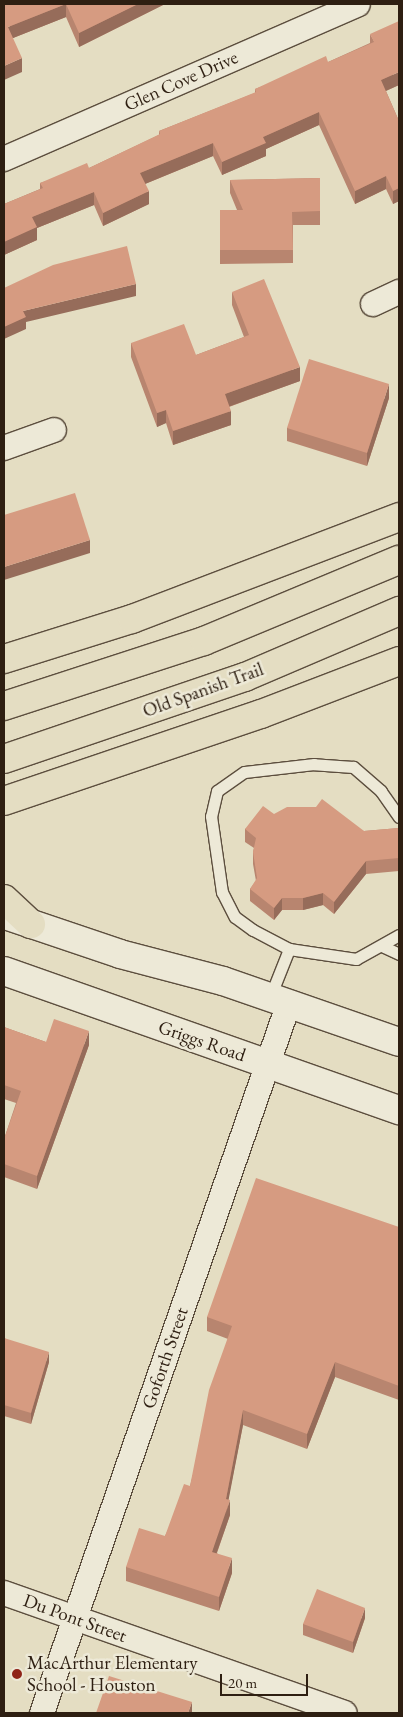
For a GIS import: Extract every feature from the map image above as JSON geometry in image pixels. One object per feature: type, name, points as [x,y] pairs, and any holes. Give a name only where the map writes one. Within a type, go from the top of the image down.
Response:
[{"type":"main road","points":[[4,659],[132,619],[399,517]]},
{"type":"main road","points":[[4,706],[204,641],[399,560]]},
{"type":"main road","name":"Old Spanish Trail","points":[[4,759],[244,677],[399,611]]},
{"type":"main road","points":[[4,800],[262,714],[399,661]]},
{"type":"main road","points":[[4,899],[31,924]]},
{"type":"main road","points":[[4,914],[31,924],[280,1000],[399,1042]]},
{"type":"main road","name":"Griggs Road","points":[[4,971],[399,1110]]},
{"type":"street","name":"Glen Cove Drive","points":[[4,159],[358,4]]},
{"type":"street","points":[[373,304],[399,292]]},
{"type":"street","points":[[4,448],[54,430]]},
{"type":"street","name":"Goforth Street","points":[[42,1713],[267,1064],[280,1000]]},
{"type":"street","name":"Du Pont Street","points":[[4,1593],[344,1713]]},
{"type":"lane","points":[[399,817],[381,791],[353,767],[314,764],[244,772],[217,791],[212,816],[222,892],[235,917],[289,949],[356,959],[399,936]]},
{"type":"lane","points":[[382,946],[399,954]]},
{"type":"lane","points":[[280,1000],[289,949]]},
{"type":"building","points":[[4,4],[66,4],[8,27],[22,58],[4,66]]},
{"type":"building","points":[[66,4],[138,4],[79,33]]},
{"type":"building","points":[[399,21],[399,72],[381,80],[399,121],[399,188],[393,191],[386,176],[355,191],[319,112],[263,137],[266,143],[222,162],[213,143],[140,173],[149,191],[103,213],[94,192],[32,217],[37,227],[4,242],[4,204],[43,188],[40,183],[87,163],[89,168],[160,134],[159,131],[256,92],[255,89],[326,56],[328,62],[374,42],[370,34]]},
{"type":"building","points":[[320,178],[320,211],[292,212],[293,250],[220,250],[220,210],[243,210],[230,180]]},
{"type":"building","points":[[127,246],[136,284],[23,311],[26,317],[4,327],[4,288],[53,265]]},
{"type":"building","points":[[264,279],[300,367],[225,394],[231,411],[173,431],[166,410],[157,413],[131,343],[184,324],[196,355],[249,335],[232,292]]},
{"type":"building","points":[[309,359],[389,384],[367,453],[287,428]]},
{"type":"building","points":[[75,493],[90,540],[4,567],[4,515]]},
{"type":"building","points":[[322,799],[364,831],[399,828],[399,858],[366,861],[334,902],[323,893],[303,898],[282,898],[274,908],[250,889],[257,878],[253,852],[256,838],[245,829],[263,806],[274,814],[287,807],[316,807]]},
{"type":"building","points":[[54,1019],[89,1031],[37,1176],[4,1164],[4,1139],[21,1091],[4,1085],[4,1027],[46,1042]]},
{"type":"building","points":[[256,1178],[399,1227],[399,1386],[335,1362],[307,1434],[243,1410],[226,1499],[230,1500],[212,1552],[232,1558],[219,1597],[126,1567],[139,1528],[165,1536],[184,1484],[190,1486],[209,1390],[232,1326],[207,1317]]},
{"type":"building","points":[[4,1338],[49,1352],[31,1413],[4,1405]]},
{"type":"building","points":[[317,1589],[365,1608],[353,1642],[303,1624]]},
{"type":"building","points":[[109,1676],[192,1702],[188,1713],[96,1713]]},
{"type":"place","name":"MacArthur Elementary School - Houston","points":[[17,1674]]}]
